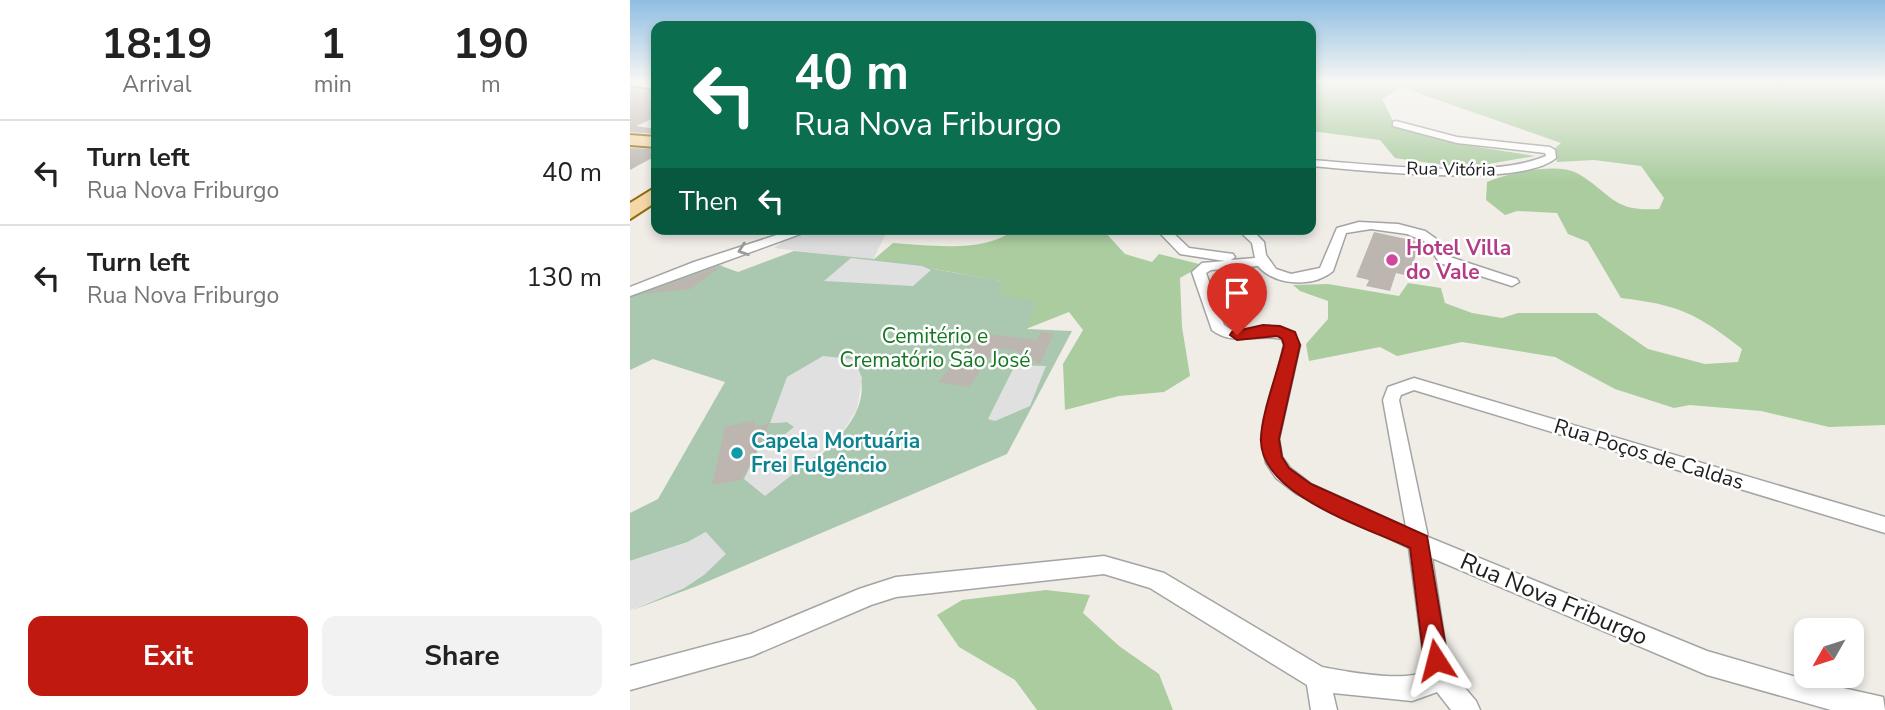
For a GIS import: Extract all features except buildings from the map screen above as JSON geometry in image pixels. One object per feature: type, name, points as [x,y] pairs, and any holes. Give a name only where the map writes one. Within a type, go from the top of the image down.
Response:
[{"type":"main road","points":[[630,140],[651,142]]},
{"type":"main road","points":[[630,201],[651,186]]},
{"type":"main road","points":[[630,213],[651,197]]},
{"type":"street","name":"Rua Vitória","points":[[1316,163],[1477,172],[1533,166],[1551,158],[1550,150],[1457,141],[1396,124]]},
{"type":"street","points":[[1249,235],[1258,243],[1259,259],[1268,271],[1281,277],[1317,275],[1326,271],[1331,265],[1341,231],[1354,225],[1381,226],[1428,238],[1437,255],[1445,260],[1512,282]]},
{"type":"street","points":[[630,292],[699,265],[790,235]]},
{"type":"street","points":[[1167,235],[1185,251],[1259,259]]},
{"type":"street","name":"Rua Nova Friburgo","points":[[1259,259],[1207,266],[1199,272],[1217,327],[1223,333],[1237,335],[1280,331],[1289,336],[1292,345],[1270,439],[1273,458],[1283,473],[1304,489],[1419,543],[1707,663],[1803,691],[1883,710]]},
{"type":"street","name":"Rua Poços de Caldas","points":[[1419,543],[1391,400],[1394,391],[1414,384],[1885,525]]},
{"type":"street","points":[[1419,543],[1437,674],[1467,710]]},
{"type":"street","points":[[630,678],[752,645],[867,596],[896,587],[1104,565],[1156,580],[1318,678],[1350,684],[1412,689],[1430,683],[1437,674]]},
{"type":"street","points":[[1318,678],[1324,710]]},
{"type":"shaded area","points":[[804,235],[885,235],[873,260],[774,248],[784,241]]},
{"type":"shaded area","points":[[851,258],[922,266],[931,270],[913,286],[824,281]]},
{"type":"shaded area","points":[[823,356],[851,359],[857,366],[862,378],[857,409],[839,438],[765,496],[744,479],[762,442],[778,440],[794,427],[787,422],[770,423],[787,377]]},
{"type":"shaded area","points":[[1015,365],[1046,366],[1030,406],[995,421],[988,419]]},
{"type":"shaded area","points":[[706,532],[726,554],[705,574],[684,588],[630,610],[630,561],[688,542]]},
{"type":"green space","points":[[1316,115],[1390,115],[1396,127],[1458,144],[1535,156],[1465,168],[1395,158],[1380,140],[1316,132]]},
{"type":"green space","points":[[1481,115],[1885,115],[1885,425],[1829,427],[1761,411],[1690,405],[1674,408],[1615,389],[1555,357],[1462,342],[1397,356],[1380,347],[1309,361],[1306,344],[1328,319],[1328,301],[1300,291],[1293,285],[1328,284],[1399,296],[1408,283],[1441,288],[1445,303],[1472,313],[1502,318],[1518,313],[1596,313],[1648,349],[1705,364],[1738,362],[1742,349],[1699,319],[1673,308],[1621,298],[1588,242],[1568,234],[1557,213],[1517,211],[1505,215],[1486,200],[1487,182],[1520,172],[1557,168],[1577,173],[1621,204],[1631,208],[1659,209],[1664,198],[1641,166],[1594,160],[1557,162],[1555,148],[1561,143]]},
{"type":"green space","points":[[1108,235],[1125,254],[1152,262],[1159,254],[1203,265],[1180,278],[1182,327],[1190,376],[1164,392],[1119,396],[1065,410],[1063,364],[1083,330],[1069,312],[1026,329],[1000,295],[1001,281],[873,260],[893,243],[956,246],[973,245],[1003,237]]},
{"type":"green space","name":"Cemitério e Crematório São José","points":[[794,251],[923,264],[934,269],[1002,281],[1001,295],[1036,302],[1027,329],[1072,331],[1007,454],[697,586],[630,611],[684,588],[705,574],[706,532],[688,542],[630,561],[630,513],[658,499],[725,382],[653,359],[630,370],[630,296],[713,263],[738,272]],"holes":[[[857,367],[862,392],[854,416],[821,455],[762,442],[778,440],[795,427],[787,422],[771,423]]]},
{"type":"green space","points":[[1046,590],[1090,595],[1083,613],[1119,646],[1159,674],[1173,710],[1037,710],[1015,680],[959,647],[937,615],[962,600]]},
{"type":"place","name":"Hotel Villa do Vale","points":[[1392,260]]},
{"type":"place","name":"Capela Mortuária Frei Fulgêncio","points":[[737,453]]},
{"type":"route","points":[[1237,335],[1263,330],[1280,331],[1289,336],[1292,345],[1270,439],[1273,458],[1283,473],[1304,489],[1419,543],[1436,660]]}]
